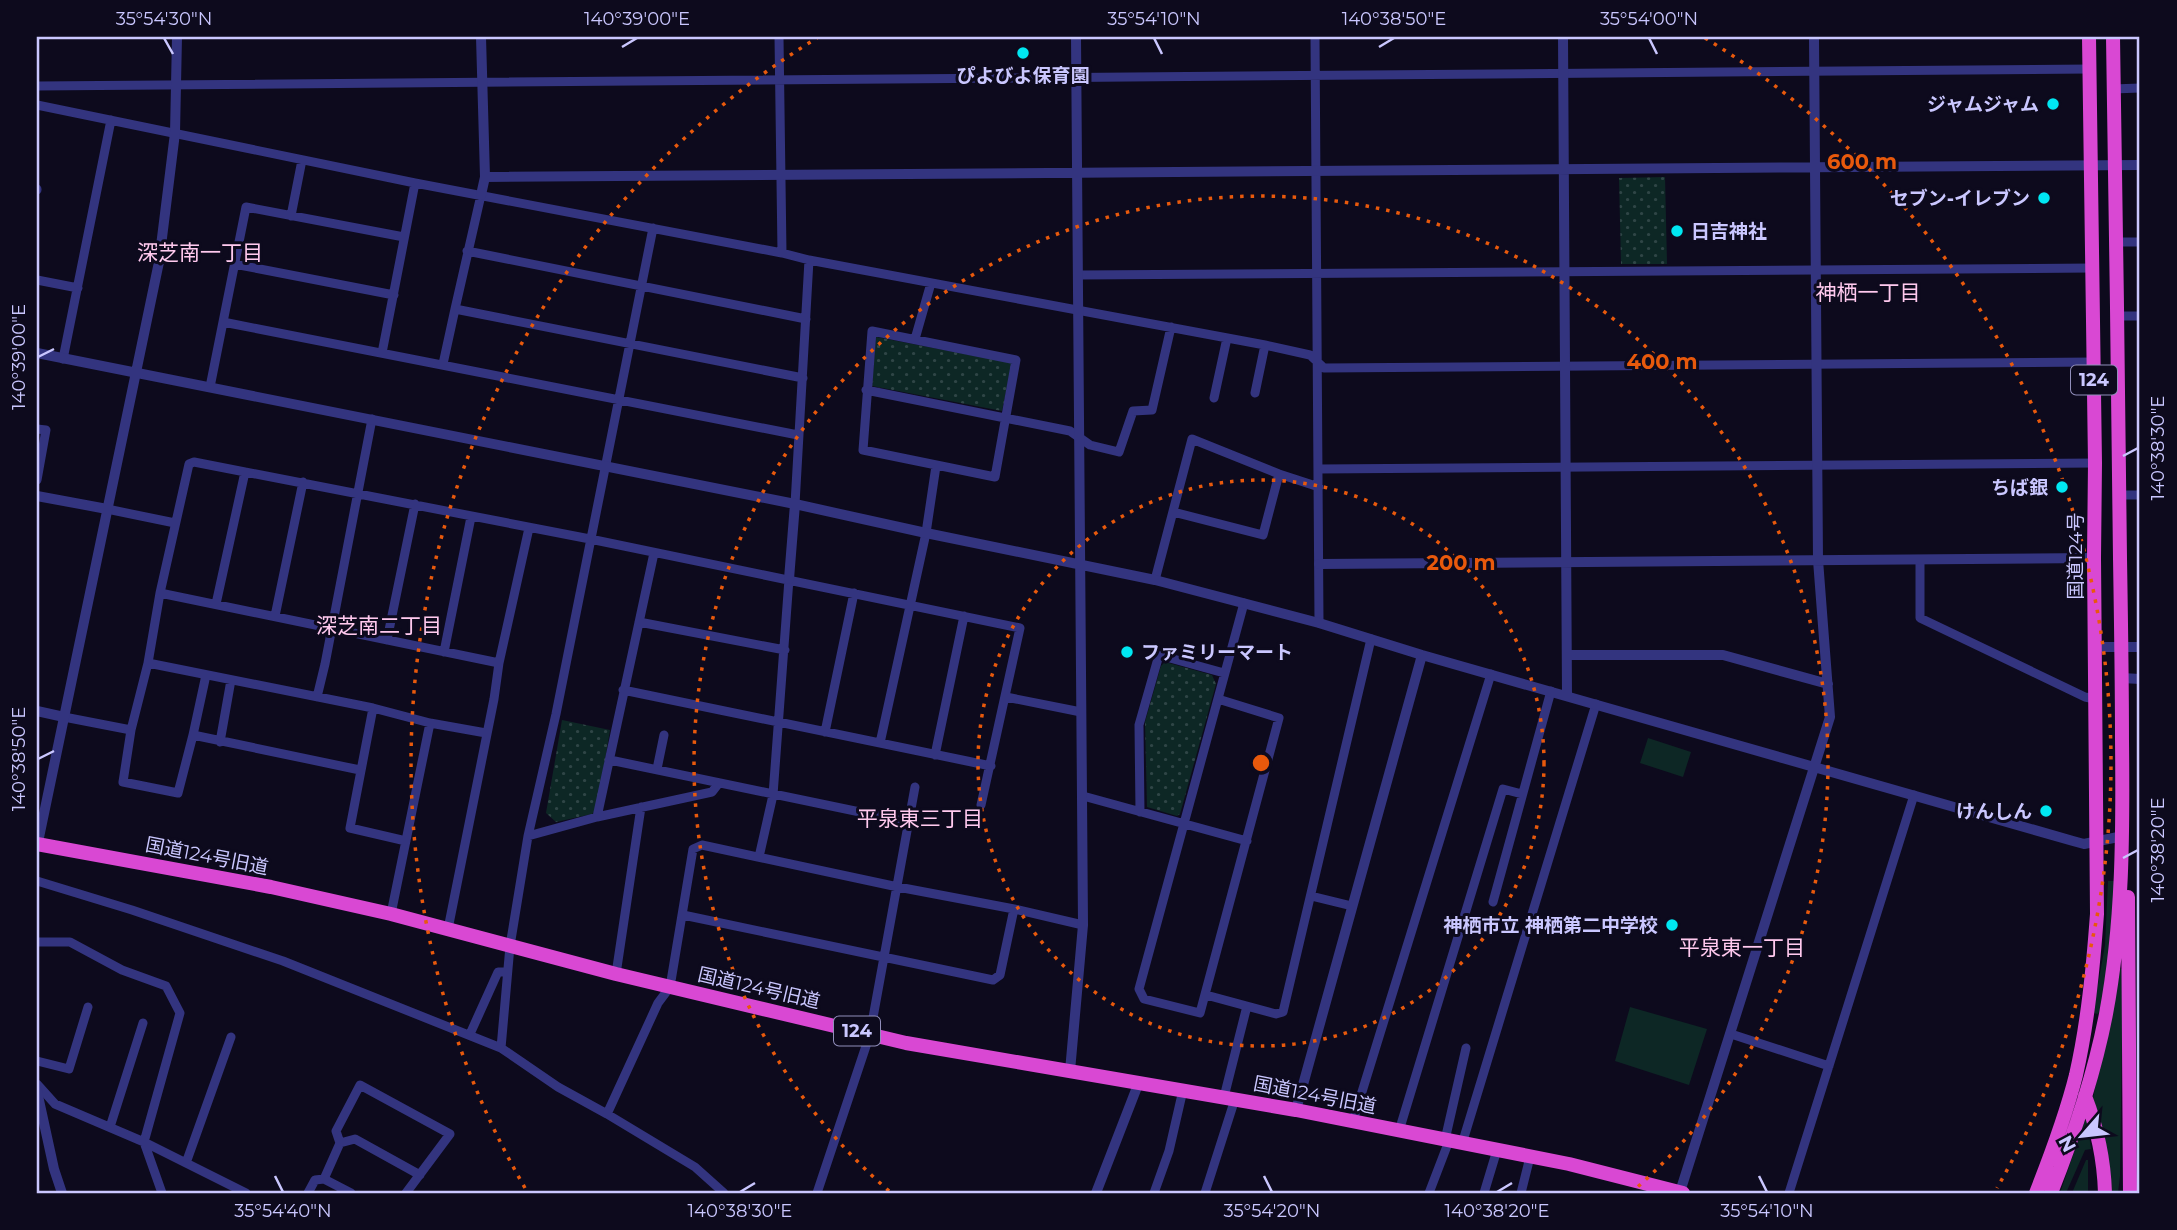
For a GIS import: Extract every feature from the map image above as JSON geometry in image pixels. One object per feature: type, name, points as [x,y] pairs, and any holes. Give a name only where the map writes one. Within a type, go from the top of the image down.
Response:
[{"type":"highway","name":"国道124号","points":[[2036,1193],[2054,1148],[2076,1074],[2093,972],[2097,914],[2095,463],[2089,37]]},
{"type":"highway","name":"124","points":[[2051,1193],[2086,1097],[2106,1016],[2120,905],[2123,836],[2122,647],[2113,37]]},
{"type":"highway","name":"124","points":[[2123,836],[2129,904],[2130,1193]]},
{"type":"highway","name":"国道124号旧道","points":[[37,845],[271,887],[391,914],[616,974],[906,1043],[1353,1121],[1569,1164],[1681,1193]]},
{"type":"highway","points":[[2076,1074],[2099,1139],[2104,1164],[2105,1193]]},
{"type":"street","points":[[37,845],[159,262],[175,133],[177,37]]},
{"type":"street","points":[[443,364],[485,177],[481,37]]},
{"type":"street","points":[[779,37],[782,253]]},
{"type":"street","points":[[1070,1071],[1083,925],[1076,37]]},
{"type":"street","points":[[1315,37],[1319,623]]},
{"type":"street","points":[[1563,37],[1567,695]]},
{"type":"street","points":[[1681,1193],[1830,717],[1818,560],[1814,37]]},
{"type":"street","points":[[37,86],[2090,69]]},
{"type":"street","points":[[2113,89],[2140,88]]},
{"type":"street","points":[[37,105],[415,183],[1265,345],[1310,355],[1324,368],[2094,362]]},
{"type":"street","points":[[63,359],[111,120]]},
{"type":"street","points":[[291,216],[302,159]]},
{"type":"street","points":[[485,177],[2140,165]]},
{"type":"street","points":[[382,353],[415,183]]},
{"type":"street","points":[[210,387],[246,207],[404,237]]},
{"type":"street","points":[[501,1048],[510,946],[528,836],[556,714],[653,229]]},
{"type":"street","points":[[2116,242],[2140,242]]},
{"type":"street","points":[[467,251],[806,319]]},
{"type":"street","points":[[759,857],[773,794],[795,504],[809,260]]},
{"type":"street","points":[[234,264],[394,295]]},
{"type":"street","points":[[1079,275],[2093,268]]},
{"type":"street","points":[[37,280],[78,288]]},
{"type":"street","points":[[915,339],[931,283]]},
{"type":"street","points":[[455,309],[803,377]]},
{"type":"street","points":[[2117,316],[2140,316]]},
{"type":"street","points":[[223,322],[799,435]]},
{"type":"street","points":[[866,390],[1070,431],[1090,446],[1119,452],[1133,411],[1152,410],[1171,327]]},
{"type":"street","points":[[872,331],[1016,360],[995,477],[863,450],[866,390],[872,331]]},
{"type":"street","points":[[1214,398],[1227,338]]},
{"type":"street","points":[[1255,393],[1265,345]]},
{"type":"street","points":[[37,353],[795,504],[1155,580],[1319,623],[1422,655],[2084,844],[2123,836]]},
{"type":"street","points":[[317,697],[372,419]]},
{"type":"street","points":[[37,429],[46,430],[37,480]]},
{"type":"street","points":[[1155,580],[1192,439],[1279,474],[1319,486]]},
{"type":"street","points":[[206,675],[178,793],[122,782],[175,523],[189,464],[194,462],[590,539],[1020,628],[981,805]]},
{"type":"street","points":[[1319,469],[2095,463]]},
{"type":"street","points":[[880,743],[926,533],[936,466]]},
{"type":"street","points":[[216,604],[245,472]]},
{"type":"street","points":[[1173,512],[1263,535],[1279,474]]},
{"type":"street","points":[[275,615],[303,482]]},
{"type":"street","points":[[2119,495],[2140,495]]},
{"type":"street","points":[[37,496],[175,523]]},
{"type":"street","points":[[387,640],[415,504]]},
{"type":"street","points":[[444,652],[471,517]]},
{"type":"street","points":[[448,929],[528,528]]},
{"type":"street","points":[[597,817],[654,553]]},
{"type":"street","points":[[1319,564],[2094,558]]},
{"type":"street","points":[[1920,560],[1920,618],[2085,697],[2095,699]]},
{"type":"street","points":[[160,593],[499,663]]},
{"type":"street","points":[[825,732],[854,593]]},
{"type":"street","points":[[1218,699],[1279,718],[1200,1013],[1144,999],[1139,989],[1244,603]]},
{"type":"street","points":[[935,755],[964,616]]},
{"type":"street","points":[[639,622],[785,650]]},
{"type":"street","points":[[1206,995],[1276,1014],[1283,1012],[1371,639]]},
{"type":"street","points":[[2095,647],[2140,647]]},
{"type":"street","points":[[1140,811],[1139,725],[1159,655],[1224,673]]},
{"type":"street","points":[[1296,1110],[1422,655]]},
{"type":"street","points":[[1568,655],[1724,655],[1828,684]]},
{"type":"street","points":[[148,663],[486,733]]},
{"type":"street","points":[[1353,1121],[1491,674]]},
{"type":"street","points":[[2122,678],[2140,679]]},
{"type":"street","points":[[220,742],[232,680]]},
{"type":"street","points":[[623,690],[991,766]]},
{"type":"street","points":[[1493,902],[1550,691]]},
{"type":"street","points":[[1006,697],[1081,712]]},
{"type":"street","points":[[1462,1144],[1596,704]]},
{"type":"street","points":[[373,708],[350,828],[406,841]]},
{"type":"street","points":[[37,711],[131,730]]},
{"type":"street","points":[[391,914],[430,723]]},
{"type":"street","points":[[193,735],[360,770]]},
{"type":"street","points":[[657,769],[664,735]]},
{"type":"street","points":[[610,760],[908,821]]},
{"type":"street","points":[[528,836],[597,817],[712,792],[719,783]]},
{"type":"street","points":[[817,1193],[870,1034],[915,787]]},
{"type":"street","points":[[1399,1131],[1503,789],[1522,794]]},
{"type":"street","points":[[1789,1193],[1914,795]]},
{"type":"street","points":[[1083,796],[1247,841]]},
{"type":"street","points":[[616,974],[640,807]]},
{"type":"street","points":[[607,1114],[658,1003],[670,987],[694,849],[702,845],[1083,925]]},
{"type":"street","points":[[37,881],[283,961],[501,1048],[558,1087],[695,1167],[724,1193]]},
{"type":"street","points":[[1311,896],[1352,906]]},
{"type":"street","points":[[683,915],[993,980],[1000,975],[1014,909]]},
{"type":"street","points":[[37,942],[70,942],[122,970],[166,986],[180,1013],[144,1142],[162,1193]]},
{"type":"street","points":[[470,1034],[498,972],[507,972]]},
{"type":"street","points":[[1205,1193],[1230,1098],[1247,1006]]},
{"type":"street","points":[[37,1060],[69,1069],[88,1007]]},
{"type":"street","points":[[110,1127],[143,1023]]},
{"type":"street","points":[[1731,1034],[1829,1066]]},
{"type":"street","points":[[186,1163],[231,1037]]},
{"type":"street","points":[[1429,1193],[1447,1146],[1445,1140],[1466,1048]]},
{"type":"street","points":[[1096,1193],[1139,1082]]},
{"type":"street","points":[[37,1084],[55,1104],[144,1142],[246,1193]]},
{"type":"street","points":[[324,1179],[340,1143],[336,1131],[360,1085],[450,1134],[407,1193]]},
{"type":"street","points":[[1154,1193],[1169,1151],[1183,1090]]},
{"type":"street","points":[[37,1091],[62,1193]]},
{"type":"street","points":[[340,1143],[355,1139],[420,1175]]},
{"type":"street","points":[[1484,1193],[1497,1150]]},
{"type":"street","points":[[1521,1193],[1530,1157]]},
{"type":"street","points":[[307,1193],[315,1180],[324,1179],[351,1193]]},
{"type":"green space","points":[[1665,177],[1667,264],[1621,264],[1619,178]]},
{"type":"green space","points":[[876,337],[1012,363],[1002,411],[872,386]]},
{"type":"green space","points":[[1165,662],[1212,675],[1216,684],[1180,814],[1177,816],[1147,807],[1145,722],[1161,666]]},
{"type":"green space","points":[[562,720],[610,730],[597,809],[592,814],[556,822],[546,813]]},
{"type":"green space","points":[[1648,738],[1691,752],[1683,777],[1640,763]]},
{"type":"green space","points":[[2108,881],[2114,881],[2114,897],[2104,999],[2098,1014],[2093,1013],[2105,945]]},
{"type":"green space","points":[[2119,969],[2123,969],[2120,1176],[2118,1193],[2110,1193],[2093,1098]]},
{"type":"green space","points":[[1630,1007],[1707,1029],[1689,1085],[1615,1061]]},
{"type":"green space","points":[[2085,1120],[2091,1149],[2085,1150],[2066,1193],[2060,1193]]},
{"type":"green space","points":[[2086,1160],[2088,1193],[2072,1193]]},
{"type":"place","name":"ぴよびよ保育園","points":[[1023,53]]},
{"type":"place","name":"ジャムジャム","points":[[2053,104]]},
{"type":"place","name":"セブン-イレブン","points":[[2044,198]]},
{"type":"place","name":"日吉神社","points":[[1677,231]]},
{"type":"place","name":"ちば銀","points":[[2062,487]]},
{"type":"place","name":"ファミリーマート","points":[[1127,652]]},
{"type":"place","name":"けんしん","points":[[2046,811]]},
{"type":"place","name":"神栖市立 神栖第二中学校","points":[[1672,925]]},
{"type":"district","name":"深芝南一丁目","points":[[200,252]]},
{"type":"district","name":"神栖一丁目","points":[[1868,292]]},
{"type":"district","name":"深芝南二丁目","points":[[379,625]]},
{"type":"district","name":"平泉東三丁目","points":[[920,818]]},
{"type":"district","name":"平泉東一丁目","points":[[1742,947]]}]
